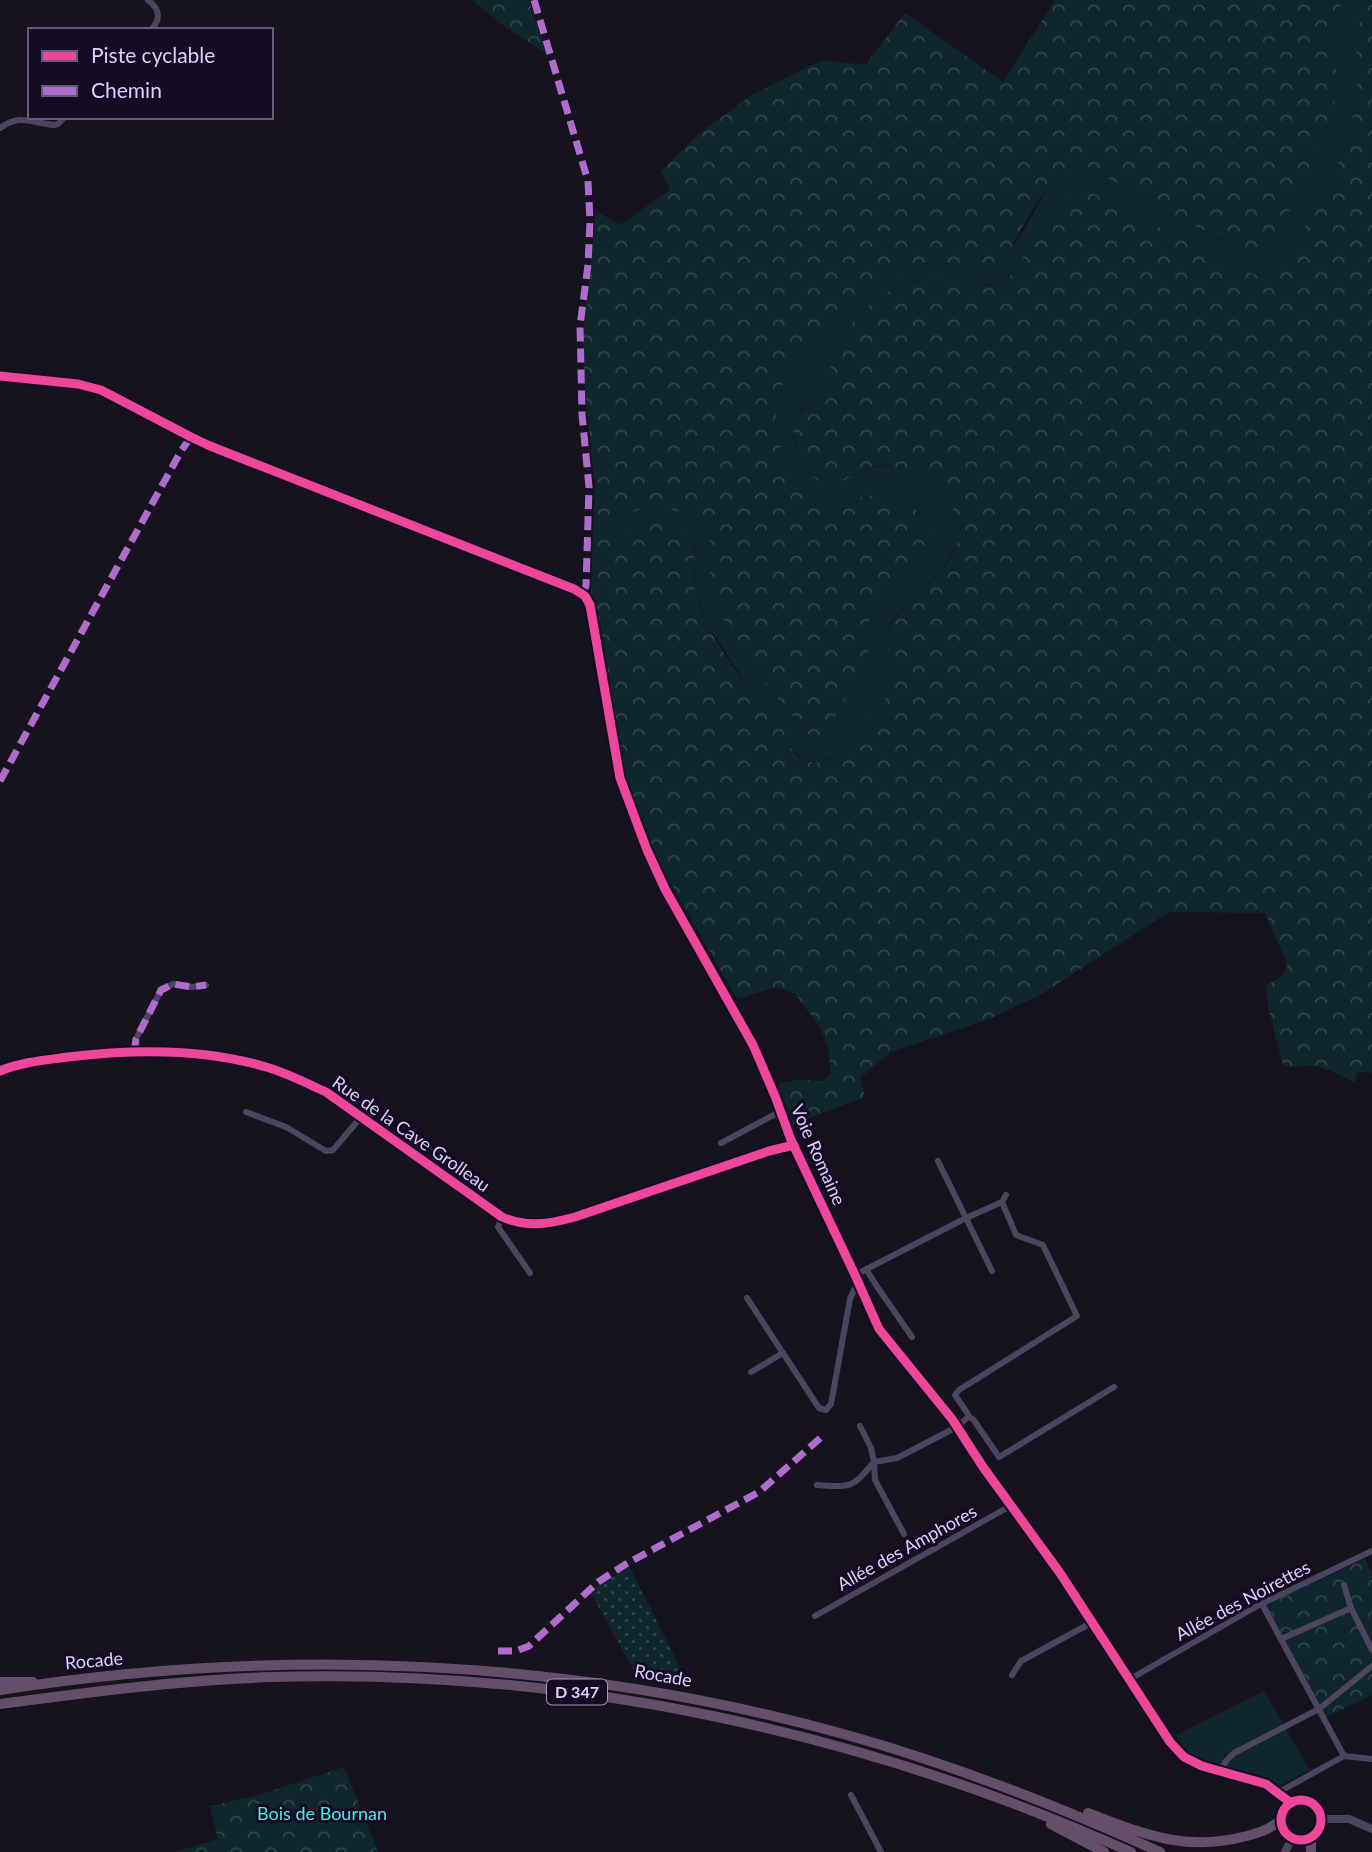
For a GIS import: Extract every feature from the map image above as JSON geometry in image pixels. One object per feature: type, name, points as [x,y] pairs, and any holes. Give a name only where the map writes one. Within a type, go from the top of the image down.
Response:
[{"type":"highway","name":"Rocade","points":[[0,1690],[53,1682],[211,1668],[312,1664],[413,1666],[543,1676],[603,1684],[692,1699],[792,1721],[922,1758],[1040,1800],[1160,1852]]},
{"type":"highway","name":"D 347","points":[[0,1704],[154,1684],[272,1677],[402,1678],[541,1688],[611,1697],[690,1710],[801,1735],[918,1769],[1042,1814],[1131,1852]]},
{"type":"highway","points":[[1040,1800],[1057,1801],[1149,1836],[1177,1843],[1203,1845],[1227,1842],[1264,1831],[1281,1819]]},
{"type":"highway","points":[[1042,1814],[1052,1825],[1104,1852]]},
{"type":"highway","points":[[1311,1839],[1311,1852]]},
{"type":"main road","name":"Rocade","points":[[0,1682],[53,1682]]},
{"type":"street","points":[[148,0],[154,5],[159,19],[153,28]]},
{"type":"street","points":[[0,128],[14,120],[24,119],[54,125],[63,119]]},
{"type":"street","name":"Voie Romaine","points":[[0,376],[78,384],[101,390],[200,442],[582,593],[590,605],[617,764],[633,817],[665,889],[753,1045],[794,1145],[878,1329],[957,1427],[1060,1573],[1170,1742],[1184,1758],[1202,1766],[1266,1784],[1291,1802]]},
{"type":"street","points":[[134,1052],[135,1039],[161,990],[173,984],[192,987],[206,985]]},
{"type":"street","name":"Rue de la Cave Grolleau","points":[[0,1071],[47,1060],[134,1052],[218,1056],[268,1067],[326,1092],[502,1217],[516,1223],[532,1225],[551,1224],[604,1208],[769,1151],[794,1145]]},
{"type":"street","points":[[721,1143],[781,1111]]},
{"type":"street","points":[[246,1112],[286,1127],[326,1151],[333,1150],[361,1117]]},
{"type":"street","points":[[937,1161],[992,1271]]},
{"type":"street","points":[[855,1275],[966,1218],[984,1212],[1002,1202],[1006,1195]]},
{"type":"street","points":[[968,1418],[955,1395],[959,1390],[1077,1316],[1043,1245],[1016,1234],[1002,1202]]},
{"type":"street","points":[[502,1217],[498,1227],[530,1273]]},
{"type":"street","points":[[866,1269],[912,1337]]},
{"type":"street","points":[[747,1298],[819,1408],[826,1410],[831,1404],[850,1299],[860,1286]]},
{"type":"street","points":[[751,1372],[783,1353]]},
{"type":"street","points":[[968,1418],[973,1419],[999,1457],[1114,1387]]},
{"type":"street","points":[[817,1485],[847,1487],[857,1482],[874,1462],[897,1458],[957,1427],[968,1418]]},
{"type":"street","points":[[860,1426],[871,1448],[875,1480],[904,1534]]},
{"type":"street","name":"Allée des Amphores","points":[[815,1616],[1012,1505]]},
{"type":"street","name":"Allée des Noirettes","points":[[1130,1679],[1262,1604],[1372,1551]]},
{"type":"street","points":[[1344,1585],[1351,1608],[1372,1650]]},
{"type":"street","points":[[1262,1604],[1344,1756]]},
{"type":"street","points":[[1281,1639],[1351,1608]]},
{"type":"street","points":[[1012,1675],[1021,1661],[1093,1622]]},
{"type":"street","points":[[1220,1771],[1234,1753],[1319,1709],[1372,1666]]},
{"type":"street","points":[[1279,1792],[1344,1756],[1372,1759]]},
{"type":"street","points":[[851,1795],[881,1852]]},
{"type":"street","points":[[1291,1802],[1311,1802],[1320,1812],[1322,1819],[1319,1830],[1311,1839],[1292,1839],[1283,1830],[1282,1812],[1291,1802]]},
{"type":"street","points":[[1322,1819],[1349,1819],[1372,1829]]},
{"type":"street","points":[[1285,1852],[1292,1839]]},
{"type":"green space","points":[[472,0],[529,0],[547,54],[504,26]]},
{"type":"green space","points":[[1055,0],[1342,0],[1332,42],[1336,98],[1298,196],[1280,227],[1259,248],[1247,252],[1077,161],[1064,170],[1043,195],[1000,265],[982,270],[935,261],[907,268],[870,289],[796,361],[779,391],[776,417],[781,450],[802,489],[824,501],[880,494],[906,502],[925,517],[932,534],[918,554],[885,586],[869,621],[865,644],[871,659],[866,675],[843,703],[824,736],[810,736],[758,676],[726,626],[714,594],[709,564],[711,543],[703,526],[689,515],[660,506],[640,509],[623,517],[613,530],[621,535],[639,520],[653,517],[668,519],[681,525],[691,537],[695,552],[694,583],[699,604],[725,655],[750,689],[773,712],[798,756],[818,763],[840,755],[856,740],[875,715],[896,676],[897,667],[888,631],[900,614],[941,572],[952,556],[960,533],[956,514],[937,485],[930,480],[900,468],[878,466],[864,469],[839,482],[824,482],[815,478],[802,462],[792,420],[823,391],[834,355],[847,330],[878,298],[904,284],[935,278],[985,285],[1000,282],[1014,271],[1056,208],[1068,197],[1088,191],[1238,268],[1260,276],[1279,267],[1295,246],[1336,170],[1357,98],[1356,50],[1363,3],[1364,0],[1372,0],[1372,1073],[1357,1073],[1355,1083],[1323,1068],[1283,1065],[1268,1007],[1266,985],[1283,975],[1287,964],[1265,913],[1169,912],[1040,995],[989,1019],[891,1052],[860,1078],[865,1097],[793,1124],[778,1084],[796,1080],[823,1081],[831,1074],[828,1047],[818,1024],[795,994],[776,987],[737,999],[641,826],[618,750],[591,590],[595,483],[585,395],[583,341],[596,211],[620,225],[670,190],[661,171],[699,134],[750,96],[822,60],[865,65],[905,13],[1003,82]]},
{"type":"green space","points":[[1342,0],[1364,0],[1356,50],[1357,98],[1350,128],[1336,170],[1295,246],[1279,267],[1260,276],[1237,267],[1088,191],[1049,218],[1007,278],[995,284],[981,285],[947,278],[915,280],[893,289],[864,310],[833,357],[831,374],[823,391],[800,411],[793,436],[799,456],[809,473],[854,475],[866,468],[903,468],[934,482],[956,513],[961,529],[958,543],[942,570],[894,618],[888,631],[898,669],[884,703],[842,754],[820,763],[804,760],[790,747],[774,713],[751,691],[708,626],[694,590],[695,546],[688,532],[676,522],[633,524],[621,535],[612,530],[623,517],[640,509],[660,506],[689,515],[703,526],[711,543],[709,564],[726,626],[758,676],[809,736],[824,736],[843,703],[866,675],[871,659],[865,644],[869,620],[885,586],[928,542],[925,517],[906,502],[880,494],[824,501],[802,489],[781,450],[776,417],[779,391],[796,361],[870,289],[907,268],[935,261],[982,270],[1017,241],[1048,188],[1065,169],[1077,161],[1229,244],[1323,129],[1336,98],[1332,42]]},
{"type":"green space","points":[[1365,1559],[1372,1572],[1372,1695],[1321,1720],[1260,1607]]},
{"type":"green space","points":[[629,1566],[685,1677],[635,1672],[590,1592]]},
{"type":"green space","points":[[1264,1691],[1310,1770],[1278,1787],[1233,1769],[1205,1764],[1187,1751],[1176,1735]]},
{"type":"green space","name":"Bois de Bournan","points":[[344,1767],[378,1852],[175,1852],[218,1839],[210,1806],[255,1796]]},
{"type":"marked path","points":[[534,0],[588,181],[588,265],[580,326],[582,414],[589,487],[586,586],[582,593]]},
{"type":"marked path","points":[[0,781],[191,437]]},
{"type":"marked path","points":[[134,1052],[136,1039],[161,990],[173,984],[192,987],[206,985]]},
{"type":"marked path","points":[[498,1651],[516,1651],[529,1646],[598,1582],[759,1492],[825,1434]]},
{"type":"cycle path","points":[[0,376],[78,384],[101,390],[210,446],[574,589],[585,596],[590,605],[620,778],[647,850],[665,889],[753,1045],[791,1140],[879,1329],[952,1419],[983,1467],[1060,1573],[1170,1742],[1184,1757],[1202,1766],[1266,1784],[1291,1803]]},
{"type":"cycle path","points":[[0,1071],[51,1059],[143,1052],[218,1056],[266,1067],[326,1092],[502,1217],[529,1224],[575,1217],[769,1151],[794,1145]]},
{"type":"cycle path","points":[[1301,1800],[1309,1801],[1315,1806],[1320,1812],[1321,1820],[1320,1828],[1315,1834],[1309,1839],[1301,1840],[1293,1839],[1287,1834],[1282,1828],[1281,1820],[1282,1812],[1287,1806],[1293,1801],[1301,1800]]}]
